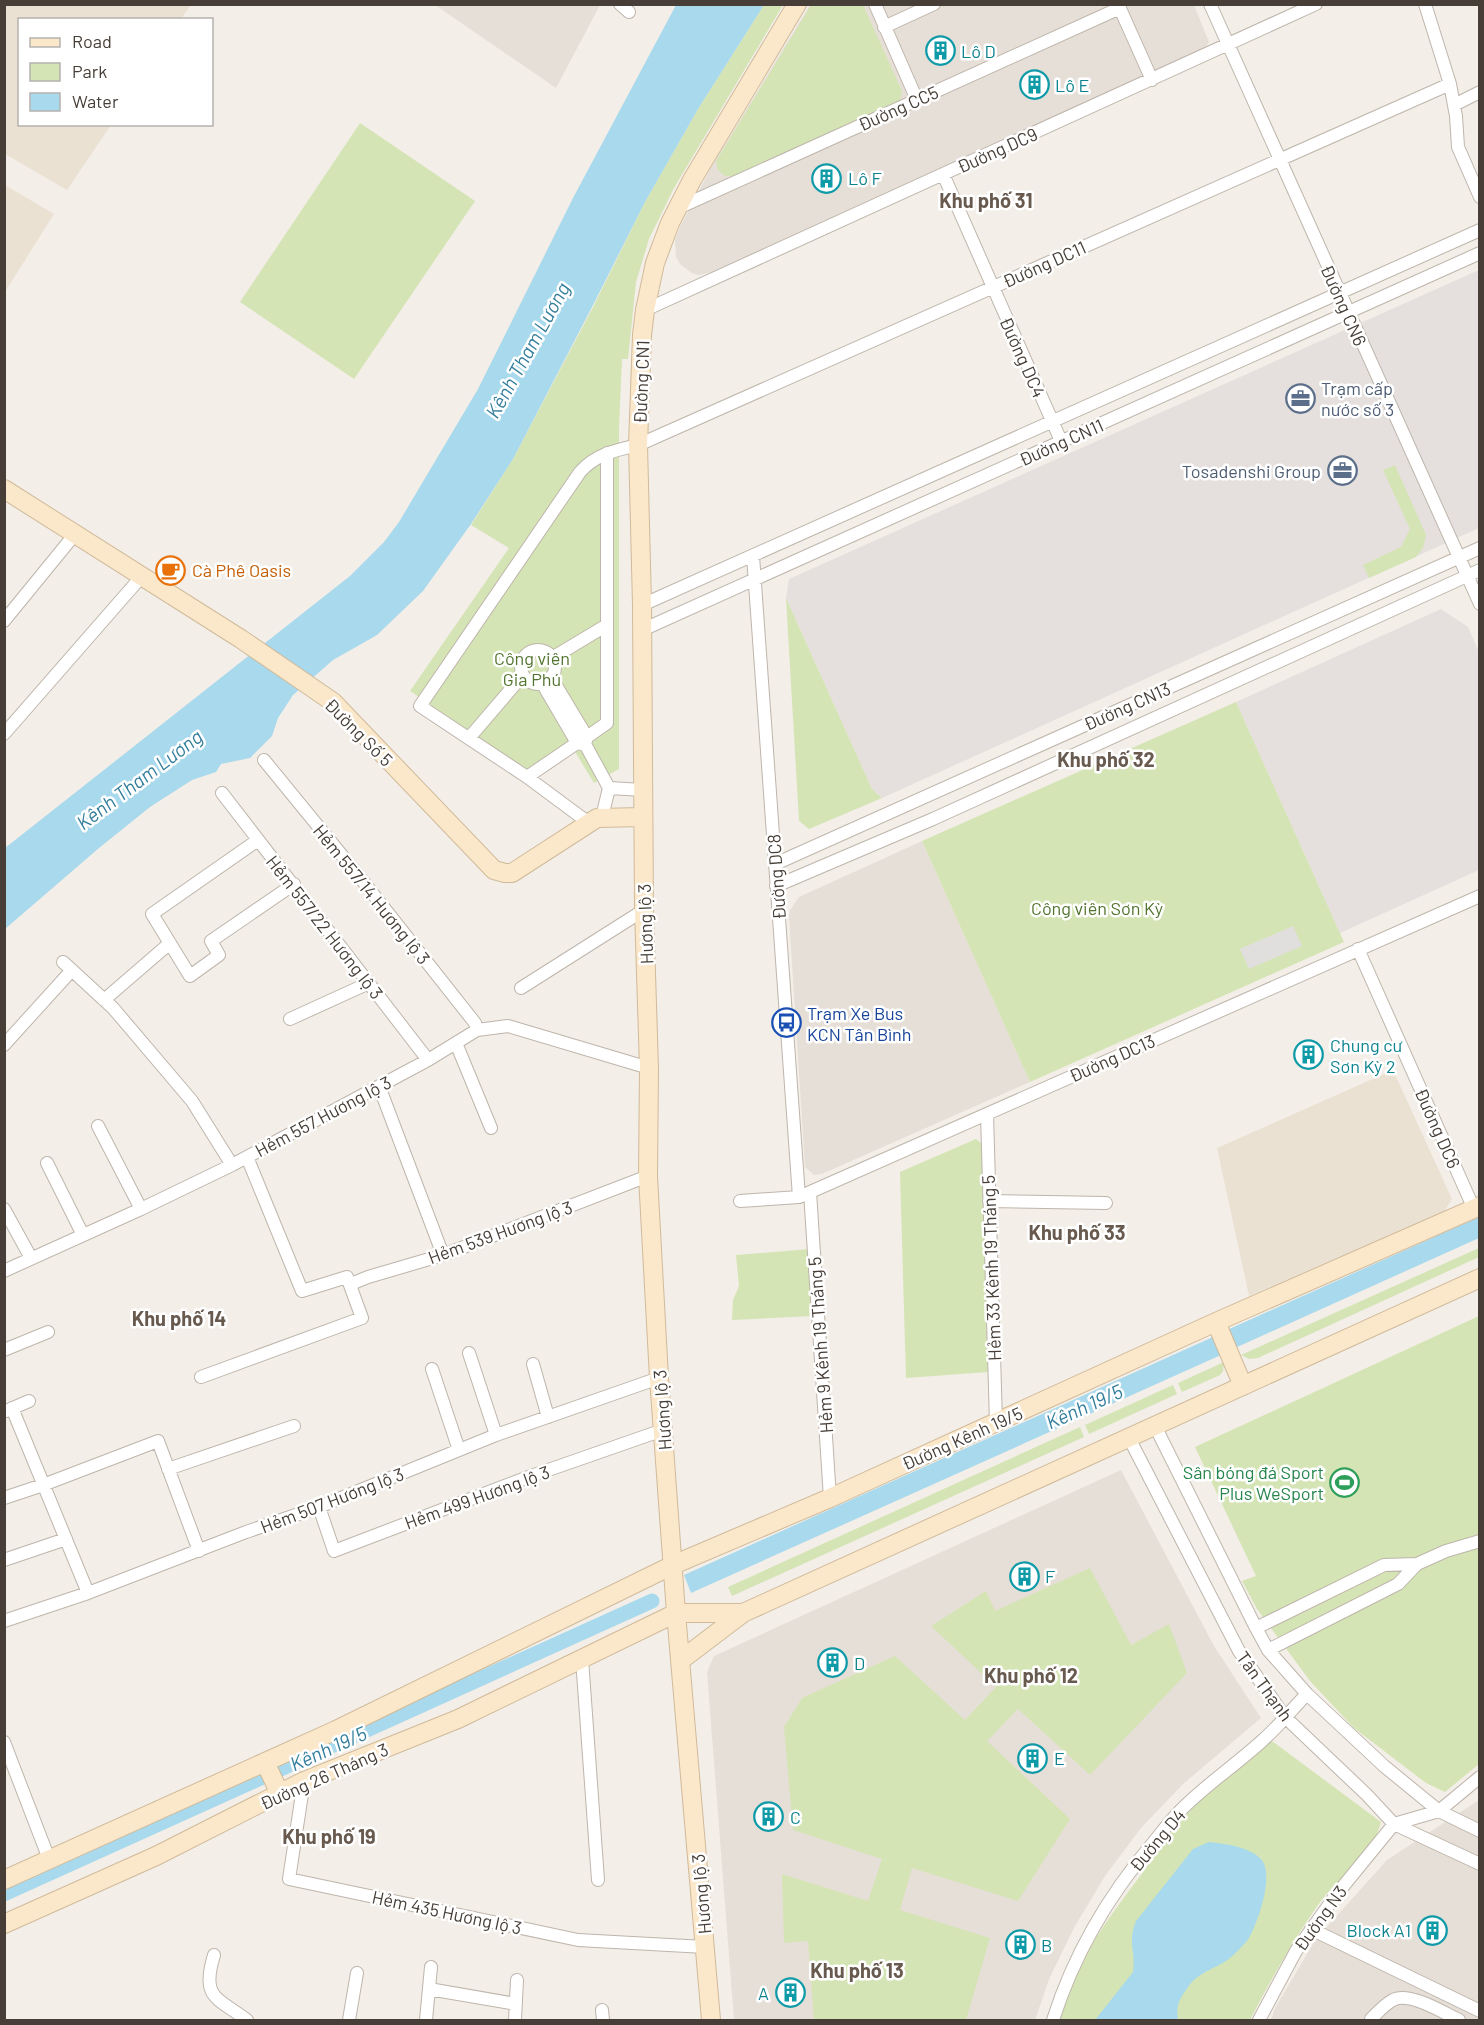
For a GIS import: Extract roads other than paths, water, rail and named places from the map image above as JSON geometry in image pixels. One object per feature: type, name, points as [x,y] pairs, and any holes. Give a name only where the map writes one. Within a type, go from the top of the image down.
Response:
[{"type":"street","name":"Đường CN1","points":[[643,794],[638,445],[642,335],[654,263],[677,208],[796,4]]},
{"type":"street","points":[[874,4],[917,100]]},
{"type":"street","points":[[884,27],[934,4]]},
{"type":"street","name":"Đường CN6","points":[[1210,4],[1479,604]]},
{"type":"street","name":"Đường DC9","points":[[645,310],[1316,4]]},
{"type":"street","points":[[1425,4],[1450,84],[1458,147],[1479,198]]},
{"type":"street","name":"Đường CC5","points":[[677,208],[1119,6]]},
{"type":"street","points":[[1119,6],[1152,80]]},
{"type":"street","name":"Đường DC11","points":[[469,738],[420,706],[580,472],[589,464],[607,453],[638,445],[1450,84]]},
{"type":"street","points":[[1454,105],[1479,92]]},
{"type":"street","name":"Đường DC4","points":[[943,174],[1060,441]]},
{"type":"street","name":"Đường CN11","points":[[642,605],[1479,230]]},
{"type":"street","name":"Đường CN11","points":[[642,630],[1479,254]]},
{"type":"street","points":[[527,777],[607,723],[607,453]]},
{"type":"street","name":"Đường Số 5","points":[[4,489],[241,639],[333,702],[494,870],[512,873],[595,820]]},
{"type":"street","points":[[4,621],[75,534]]},
{"type":"street","name":"Đường CN13","points":[[775,864],[1479,548]]},
{"type":"street","name":"Đường DC8","points":[[753,556],[776,886],[805,1195]]},
{"type":"street","name":"Đường CN13","points":[[776,886],[933,819],[1479,570]]},
{"type":"street","points":[[4,734],[142,576]]},
{"type":"street","points":[[552,658],[607,626]]},
{"type":"street","points":[[541,650],[552,658],[554,670],[547,680],[531,682],[523,675],[521,665],[528,653],[541,650]]},
{"type":"street","points":[[523,675],[469,738],[595,820],[643,817]]},
{"type":"street","points":[[547,680],[609,788]]},
{"type":"street","name":"Hẻm 557/14 Hương lộ 3","points":[[264,760],[475,1023],[477,1030]]},
{"type":"street","points":[[595,820],[609,788]]},
{"type":"street","points":[[609,788],[643,794]]},
{"type":"street","name":"Hẻm 557/22 Hương lộ 3","points":[[222,793],[428,1060]]},
{"type":"street","name":"Hương lộ 3","points":[[643,794],[649,1068],[648,1176],[659,1378],[711,2020]]},
{"type":"street","points":[[258,840],[152,914],[190,976],[219,955],[211,941],[294,884]]},
{"type":"street","name":"Đường DC13","points":[[740,1201],[805,1195],[1479,896]]},
{"type":"street","points":[[521,988],[644,910]]},
{"type":"street","points":[[104,1000],[170,943]]},
{"type":"street","name":"Đường DC6","points":[[1358,950],[1477,1208]]},
{"type":"street","points":[[4,1045],[67,966],[104,1000],[192,1101],[232,1165]]},
{"type":"street","points":[[290,1019],[369,983]]},
{"type":"street","name":"Hẻm 557 Hương lộ 3","points":[[4,1271],[232,1165],[428,1060],[477,1030],[508,1026],[649,1068]]},
{"type":"street","points":[[456,1043],[491,1128]]},
{"type":"street","points":[[379,1086],[443,1255]]},
{"type":"street","name":"Hẻm 33 Kênh 19 Tháng 5","points":[[987,1114],[996,1423]]},
{"type":"street","points":[[98,1126],[141,1209]]},
{"type":"street","points":[[201,1377],[362,1318],[347,1277],[302,1292],[247,1157]]},
{"type":"street","points":[[47,1163],[83,1235]]},
{"type":"street","name":"Hẻm 539 Hương lộ 3","points":[[351,1284],[443,1255],[648,1176]]},
{"type":"street","name":"Hẻm 9 Kênh 19 Tháng 5","points":[[805,1195],[830,1498]]},
{"type":"street","points":[[989,1201],[1106,1203]]},
{"type":"street","name":"Đường Kênh 19/5","points":[[673,1573],[830,1498],[996,1423],[1218,1328],[1477,1208]]},
{"type":"street","points":[[4,1209],[31,1258]]},
{"type":"street","points":[[681,1660],[743,1613],[1479,1278]]},
{"type":"street","points":[[1218,1328],[1244,1386]]},
{"type":"street","points":[[4,1350],[48,1332]]},
{"type":"street","points":[[469,1353],[496,1435]]},
{"type":"street","points":[[533,1364],[548,1417]]},
{"type":"street","points":[[432,1369],[459,1450]]},
{"type":"street","name":"Hẻm 507 Hương lộ 3","points":[[4,1621],[88,1593],[319,1508],[496,1435],[659,1378]]},
{"type":"street","points":[[29,1401],[8,1410],[43,1485],[88,1593]]},
{"type":"street","points":[[168,1469],[294,1426]]},
{"type":"street","name":"Tân Thạnh","points":[[1155,1426],[1268,1650],[1307,1694],[1384,1766],[1439,1811],[1479,1831]]},
{"type":"street","name":"Hẻm 499 Hương lộ 3","points":[[319,1508],[334,1551],[531,1476],[663,1430]]},
{"type":"street","name":"Tân Thạnh","points":[[1129,1438],[1239,1651],[1285,1717],[1394,1824],[1479,1864]]},
{"type":"street","points":[[4,1497],[43,1485],[158,1441],[199,1551]]},
{"type":"street","points":[[4,1560],[66,1539]]},
{"type":"street","points":[[1268,1650],[1398,1584],[1418,1564],[1446,1551],[1479,1541]]},
{"type":"street","points":[[1256,1628],[1384,1565],[1418,1564]]},
{"type":"street","name":"Đường 26 Tháng 3","points":[[4,1880],[266,1765],[673,1573]]},
{"type":"street","points":[[676,1607],[743,1613]]},
{"type":"street","name":"Đường 26 Tháng 3","points":[[4,1924],[156,1856],[277,1789],[304,1781],[458,1719],[582,1659],[676,1607]]},
{"type":"street","points":[[582,1659],[598,1880]]},
{"type":"street","name":"Đường D4","points":[[1053,2020],[1068,1977],[1082,1947],[1117,1888],[1179,1812],[1227,1768],[1264,1740],[1307,1694]]},
{"type":"street","points":[[4,1742],[49,1859]]},
{"type":"street","points":[[266,1765],[277,1789]]},
{"type":"street","points":[[1394,1824],[1439,1811],[1479,1777]]},
{"type":"street","name":"Hẻm 435 Hương lộ 3","points":[[304,1781],[289,1879],[578,1940],[705,1947]]},
{"type":"street","name":"Đường N3","points":[[1259,2020],[1280,1978],[1311,1929],[1394,1824]]},
{"type":"street","points":[[1311,1929],[1479,2011]]},
{"type":"street","points":[[214,1955],[209,1970],[210,1990],[216,1999],[247,2020]]},
{"type":"street","points":[[426,2020],[431,1966]]},
{"type":"street","points":[[349,2020],[357,1973]]},
{"type":"street","points":[[516,2020],[517,1980]]},
{"type":"street","points":[[429,1989],[516,2004]]},
{"type":"street","points":[[1371,2019],[1391,2000],[1409,1997],[1459,2020]]},
{"type":"water","name":"Kênh Tham Lương","points":[[676,5],[764,5],[698,109],[645,202],[513,459],[471,524],[423,591],[377,635],[333,660],[293,695],[278,718],[272,736],[250,758],[221,764],[216,772],[192,780],[150,807],[5,929],[5,848],[350,576],[384,542],[399,522],[478,389],[573,198]]},
{"type":"water","points":[[1479,1217],[1479,1238],[1235,1348],[1227,1330]]},
{"type":"water","points":[[1213,1337],[1221,1355],[691,1593],[684,1575]]},
{"type":"water","points":[[1209,1842],[1236,1846],[1250,1851],[1261,1859],[1265,1866],[1264,1898],[1249,1938],[1230,1958],[1192,1982],[1179,2002],[1178,2020],[1095,2020],[1133,1972],[1132,1935],[1136,1921],[1193,1849]]},
{"type":"waterway","name":"Kênh 19/5","points":[[4,1894],[652,1601]]},
{"type":"place","name":"Lô D","points":[[940,51]]},
{"type":"place","name":"Lô E","points":[[1034,85]]},
{"type":"place","name":"Lô F","points":[[827,178]]},
{"type":"place","name":"Trạm cấp nước số 3","points":[[1300,398]]},
{"type":"place","name":"Tosadenshi Group","points":[[1342,471]]},
{"type":"place","name":"Cà Phê Oasis","points":[[171,570]]},
{"type":"place","name":"Trạm Xe Bus KCN Tân Bình","points":[[786,1023]]},
{"type":"place","name":"Chung cư Sơn Kỳ 2","points":[[1309,1055]]},
{"type":"place","name":"Sân bóng đá Sport Plus WeSport","points":[[1345,1482]]},
{"type":"place","name":"F","points":[[1024,1576]]},
{"type":"place","name":"D","points":[[833,1663]]},
{"type":"place","name":"E","points":[[1033,1758]]},
{"type":"place","name":"C","points":[[769,1817]]},
{"type":"place","name":"Block A1","points":[[1432,1930]]},
{"type":"place","name":"B","points":[[1020,1945]]},
{"type":"place","name":"A","points":[[790,1993]]},
{"type":"district","name":"Khu phố 31","points":[[986,200]]},
{"type":"district","name":"Khu phố 32","points":[[1106,759]]},
{"type":"district","name":"Khu phố 33","points":[[1077,1232]]},
{"type":"district","name":"Khu phố 14","points":[[179,1318]]},
{"type":"district","name":"Khu phố 12","points":[[1031,1675]]},
{"type":"district","name":"Khu phố 19","points":[[329,1836]]},
{"type":"district","name":"Khu phố 13","points":[[857,1970]]},
{"type":"park label","name":"Công viên Gia Phú","points":[[532,668]]},
{"type":"park label","name":"Công viên Sơn Kỳ","points":[[1097,908]]}]
